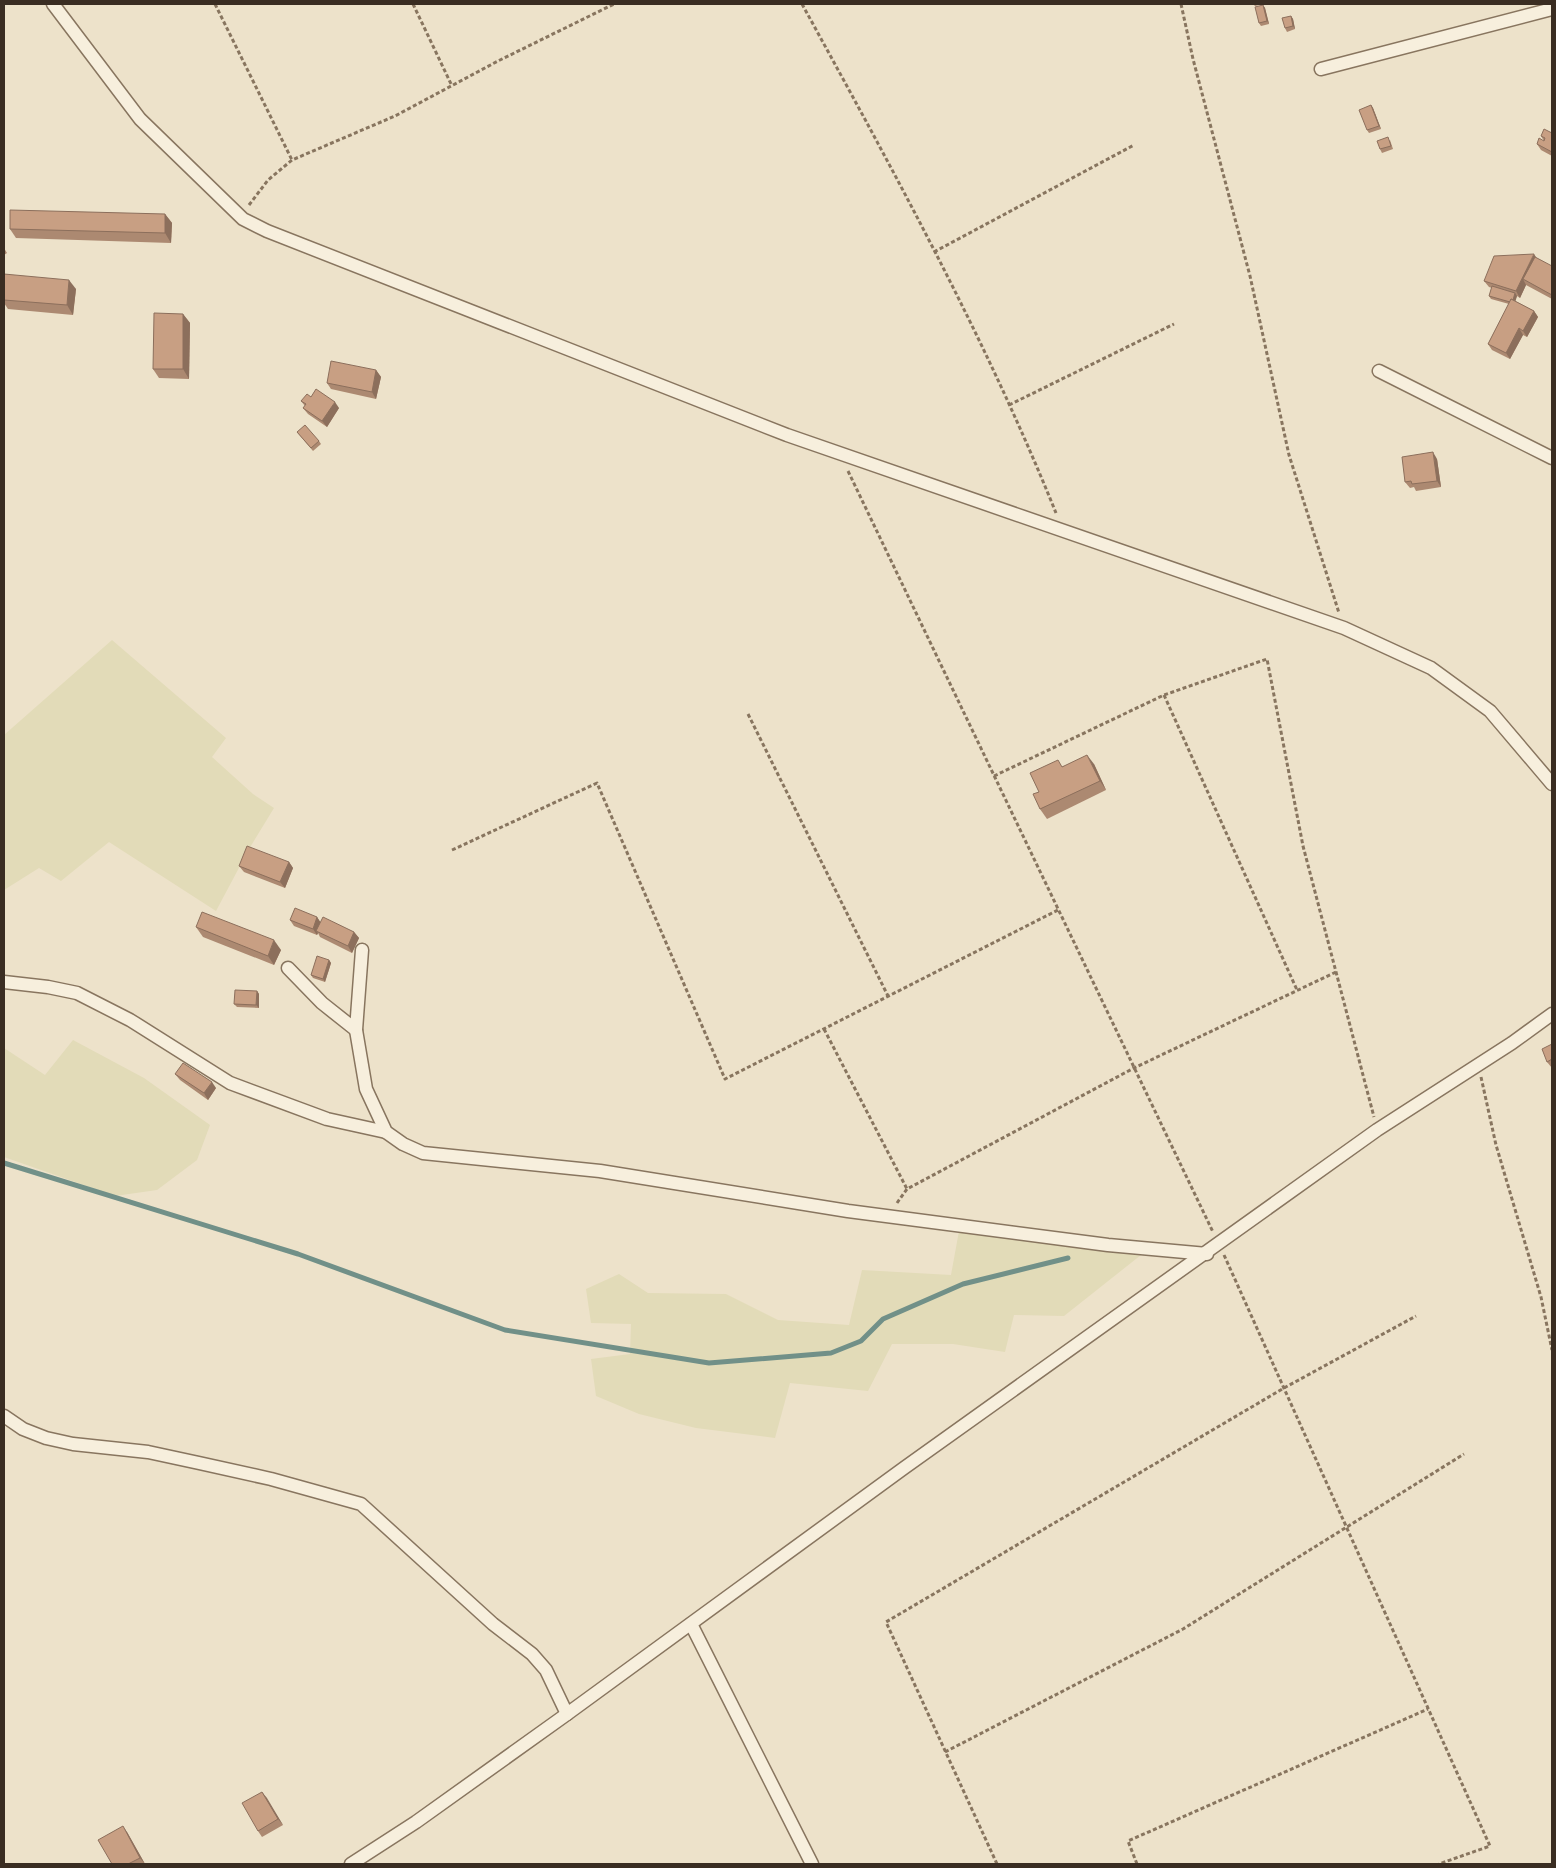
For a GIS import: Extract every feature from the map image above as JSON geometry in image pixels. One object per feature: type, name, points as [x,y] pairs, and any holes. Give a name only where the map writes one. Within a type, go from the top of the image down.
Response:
[{"type":"street","points":[[52,4],[140,119],[243,219],[267,231],[787,435],[1063,529],[1344,628],[1431,668],[1490,712],[1552,784]]},
{"type":"street","points":[[1321,69],[1552,9]]},
{"type":"street","points":[[1378,371],[1551,455]]},
{"type":"street","points":[[362,950],[356,1030],[366,1089],[386,1132]]},
{"type":"street","points":[[288,968],[322,1003],[356,1030]]},
{"type":"street","points":[[4,982],[48,987],[77,993],[130,1020],[230,1083],[326,1119],[386,1132],[403,1144],[423,1153],[600,1172],[774,1200],[1099,1244],[1207,1254]]},
{"type":"street","points":[[351,1864],[416,1822],[568,1714],[1042,1368],[1207,1254],[1377,1130],[1478,1065],[1552,1014]]},
{"type":"street","points":[[4,1416],[23,1429],[46,1438],[73,1444],[148,1452],[271,1479],[361,1504],[493,1624],[532,1654],[546,1670],[568,1714]]},
{"type":"street","points":[[691,1624],[812,1864]]},
{"type":"path","points":[[215,4],[292,160]]},
{"type":"path","points":[[413,4],[452,86]]},
{"type":"path","points":[[243,219],[252,198],[268,180],[292,160],[395,116],[614,4]]},
{"type":"path","points":[[802,4],[888,160],[934,252],[1031,452],[1063,529]]},
{"type":"path","points":[[1181,4],[1193,59],[1250,276],[1289,455],[1344,628]]},
{"type":"path","points":[[934,252],[1134,146]]},
{"type":"path","points":[[1009,405],[1174,324]]},
{"type":"path","points":[[839,453],[1220,1244],[1490,1846],[1439,1864]]},
{"type":"path","points":[[994,776],[1164,695],[1267,659],[1303,846],[1377,1130]]},
{"type":"path","points":[[1164,695],[1297,990]]},
{"type":"path","points":[[748,714],[888,996]]},
{"type":"path","points":[[452,850],[597,782],[725,1079],[1058,910]]},
{"type":"path","points":[[888,1216],[907,1189],[1134,1068],[1336,972]]},
{"type":"path","points":[[824,1028],[907,1189]]},
{"type":"path","points":[[1478,1065],[1496,1144],[1541,1296],[1552,1350]]},
{"type":"path","points":[[997,1864],[886,1622],[1284,1388],[1416,1316]]},
{"type":"path","points":[[945,1752],[1183,1629],[1464,1454]]},
{"type":"path","points":[[1137,1864],[1128,1841],[1428,1709]]},
{"type":"shaded area","points":[[112,640],[226,738],[212,757],[253,794],[274,808],[249,849],[216,911],[109,842],[61,881],[39,868],[4,890],[4,735]]},
{"type":"shaded area","points":[[73,1040],[144,1078],[210,1125],[197,1160],[157,1190],[115,1196],[4,1157],[4,1048],[45,1075]]},
{"type":"shaded area","points":[[959,1231],[1141,1255],[1064,1316],[1014,1315],[1005,1352],[953,1344],[892,1344],[868,1391],[790,1383],[775,1438],[696,1428],[639,1414],[596,1396],[591,1359],[630,1354],[631,1324],[591,1323],[586,1289],[619,1274],[648,1293],[726,1294],[778,1320],[849,1325],[862,1270],[951,1275]]},
{"type":"building","points":[[1263,5],[1267,21],[1259,23],[1255,7]]},
{"type":"building","points":[[1291,16],[1293,26],[1285,28],[1282,18]]},
{"type":"building","points":[[1371,105],[1379,126],[1367,130],[1359,110]]},
{"type":"building","points":[[1544,129],[1552,133],[1552,152],[1537,144],[1539,138],[1544,141],[1545,138],[1541,136]]},
{"type":"building","points":[[1388,137],[1391,146],[1380,149],[1377,141]]},
{"type":"building","points":[[10,210],[165,214],[165,233],[10,229]]},
{"type":"building","points":[[1534,254],[1516,291],[1484,281],[1494,256]]},
{"type":"building","points":[[1535,257],[1552,266],[1552,295],[1523,279]]},
{"type":"building","points":[[4,274],[69,280],[67,305],[4,300]]},
{"type":"building","points":[[1492,286],[1515,293],[1513,300],[1511,299],[1510,302],[1489,296]]},
{"type":"building","points":[[1511,299],[1534,311],[1523,331],[1519,328],[1506,353],[1488,344]]},
{"type":"building","points":[[154,313],[183,314],[183,369],[153,369]]},
{"type":"building","points":[[331,361],[376,370],[372,392],[327,383]]},
{"type":"building","points":[[316,389],[335,402],[322,421],[303,408],[306,404],[301,401],[307,394],[311,397]]},
{"type":"building","points":[[305,425],[319,441],[311,448],[297,432]]},
{"type":"building","points":[[1433,452],[1437,481],[1412,484],[1411,481],[1405,482],[1402,457]]},
{"type":"building","points":[[1087,755],[1100,781],[1040,809],[1033,794],[1039,792],[1030,773],[1058,760],[1062,767]]},
{"type":"building","points":[[247,846],[289,862],[280,882],[239,866]]},
{"type":"building","points":[[295,908],[317,917],[313,929],[290,920]]},
{"type":"building","points":[[202,912],[274,940],[268,956],[196,927]]},
{"type":"building","points":[[323,917],[354,932],[348,946],[316,931]]},
{"type":"building","points":[[317,956],[329,960],[323,979],[311,975]]},
{"type":"building","points":[[235,990],[257,991],[256,1005],[234,1004]]},
{"type":"building","points":[[1552,1044],[1552,1059],[1547,1062],[1542,1049]]},
{"type":"building","points":[[183,1063],[212,1082],[204,1093],[175,1074]]},
{"type":"building","points":[[262,1792],[278,1819],[258,1831],[242,1803]]},
{"type":"building","points":[[123,1826],[140,1858],[128,1864],[112,1864],[98,1840]]},
{"type":"waterway","points":[[4,1163],[298,1254],[505,1330],[709,1363],[831,1353],[861,1341],[883,1319],[963,1284],[1068,1258]]}]
